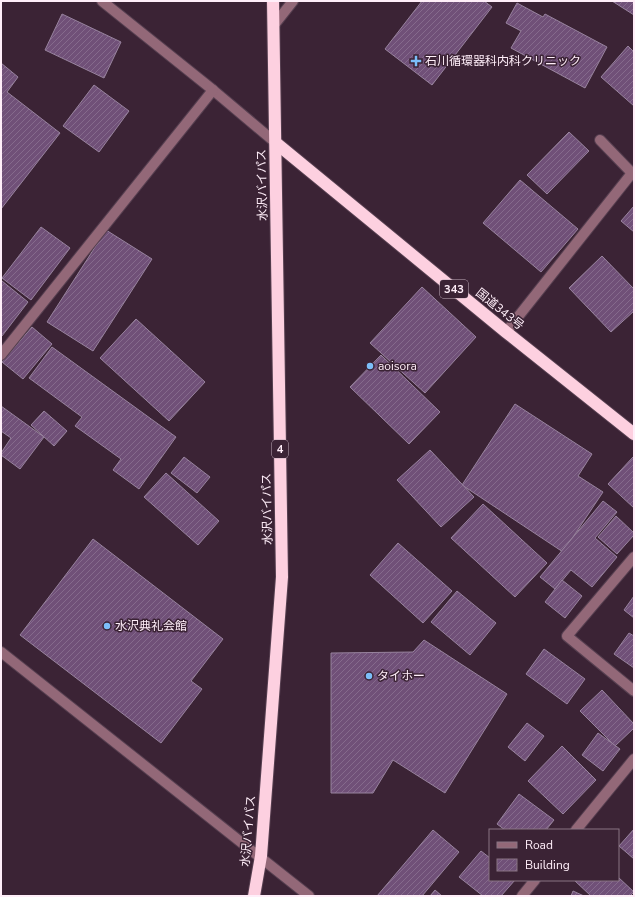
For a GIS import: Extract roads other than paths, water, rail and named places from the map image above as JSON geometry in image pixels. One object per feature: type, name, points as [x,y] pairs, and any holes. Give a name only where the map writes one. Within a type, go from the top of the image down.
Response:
[{"type":"highway","name":"水沢バイパス","points":[[254,896],[261,856],[282,577],[273,1]]},
{"type":"highway","name":"国道343号","points":[[276,143],[506,332],[634,434]]},
{"type":"street","points":[[102,1],[213,90],[276,143]]},
{"type":"street","points":[[274,25],[293,1]]},
{"type":"street","points":[[1,355],[213,90]]},
{"type":"street","points":[[506,332],[632,173],[600,140]]},
{"type":"street","points":[[634,557],[567,636],[634,691]]},
{"type":"street","points":[[1,652],[261,856],[309,896]]},
{"type":"street","points":[[577,829],[634,759]]},
{"type":"street","points":[[522,896],[534,881]]},
{"type":"place","name":"石川循環器科内科クリニック","points":[[416,61]]},
{"type":"place","name":"aoisora","points":[[370,366]]},
{"type":"place","name":"水沢典礼会館","points":[[107,626]]},
{"type":"place","name":"タイホー","points":[[369,676]]}]
